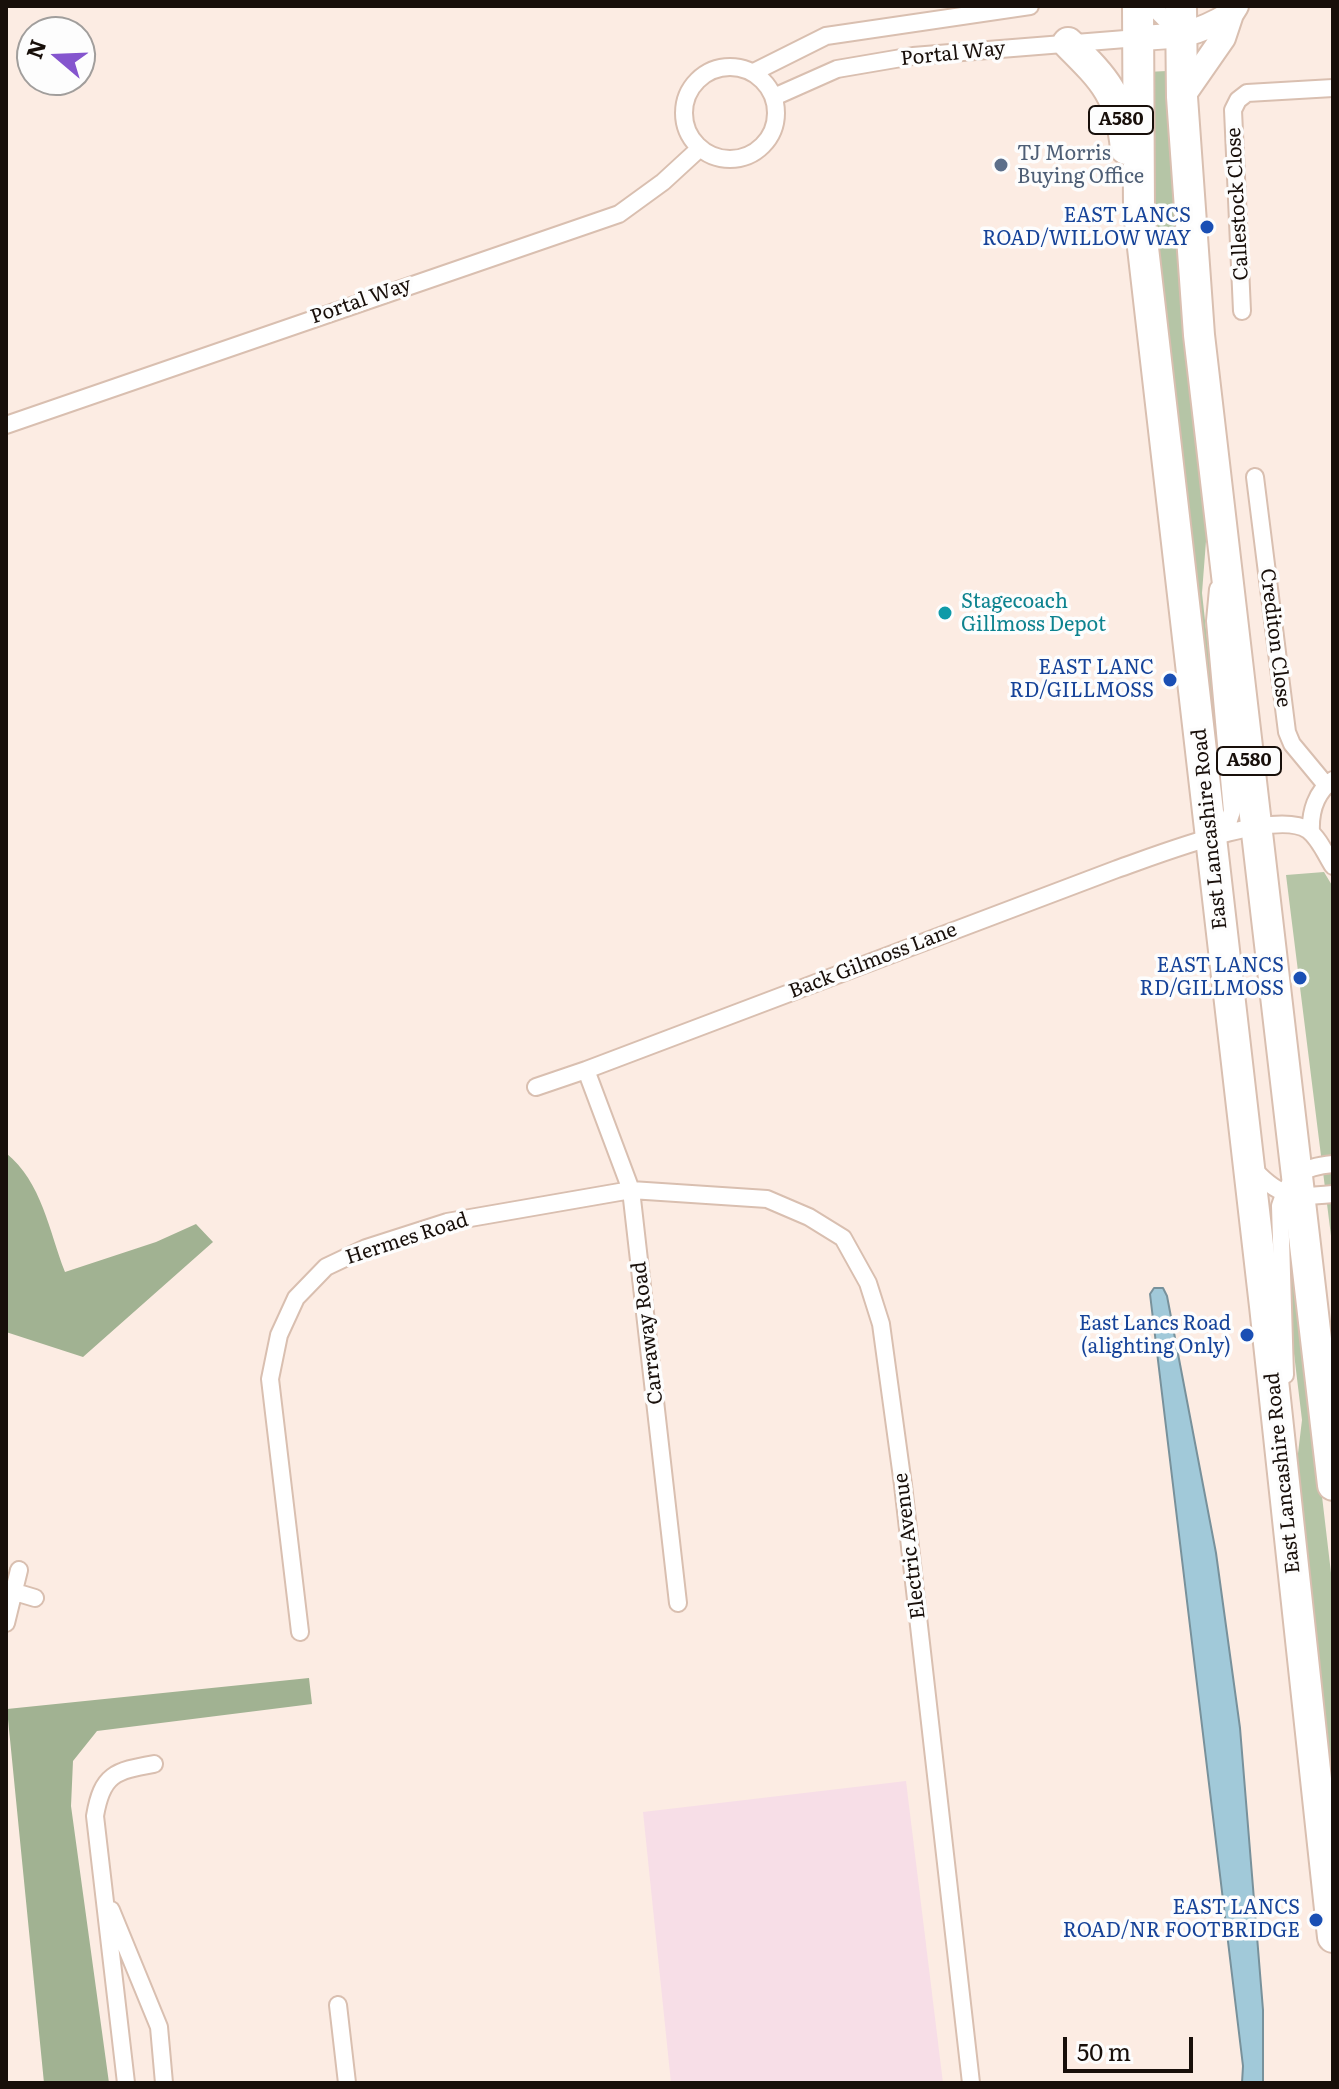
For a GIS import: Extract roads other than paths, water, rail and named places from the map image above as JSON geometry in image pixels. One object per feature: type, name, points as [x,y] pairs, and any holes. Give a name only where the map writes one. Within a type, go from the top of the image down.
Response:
[{"type":"highway","name":"East Lancashire Road","points":[[1138,6],[1139,213],[1333,1937]]},
{"type":"highway","name":"A580","points":[[1181,21],[1182,97],[1199,335],[1257,827],[1294,1188],[1333,1485]]},
{"type":"highway","name":"A580","points":[[1068,43],[1104,81],[1116,99],[1125,136],[1128,183],[1139,213]]},
{"type":"street","name":"Portal Way","points":[[754,72],[826,36],[1030,6]]},
{"type":"street","points":[[1152,6],[1203,30],[1234,10]]},
{"type":"street","points":[[1182,97],[1223,38],[1234,10]]},
{"type":"street","points":[[1138,38],[1181,21]]},
{"type":"street","name":"Portal Way","points":[[774,97],[837,69],[913,56],[1138,38]]},
{"type":"street","points":[[723,66],[754,72],[766,83],[774,97],[776,123],[763,147],[738,159],[711,155],[690,137],[684,109],[687,94],[695,82],[723,66]]},
{"type":"street","name":"Callestock Close","points":[[1242,311],[1233,110],[1238,100],[1247,93],[1333,88]]},
{"type":"street","name":"Portal Way","points":[[6,425],[619,214],[663,182],[700,148]]},
{"type":"street","name":"Crediton Close","points":[[1255,477],[1287,732],[1292,744],[1330,782]]},
{"type":"street","points":[[1211,838],[1227,826],[1232,811],[1215,621],[1224,544]]},
{"type":"street","points":[[1330,782],[1313,806],[1311,832],[1333,866]]},
{"type":"street","name":"Back Gilmoss Lane","points":[[536,1087],[1117,869],[1211,838],[1285,824],[1311,832]]},
{"type":"street","name":"Carraway Road","points":[[586,1070],[631,1190],[678,1603]]},
{"type":"street","points":[[1247,1161],[1258,1174],[1294,1188],[1333,1194]]},
{"type":"street","points":[[1283,1472],[1286,1334],[1280,1206],[1313,1166],[1333,1164]]},
{"type":"street","name":"Hermes Road","points":[[300,1632],[270,1379],[279,1335],[296,1298],[326,1267],[366,1248],[447,1222],[631,1190]]},
{"type":"street","name":"Electric Avenue","points":[[631,1190],[767,1199],[809,1217],[843,1238],[868,1283],[881,1324],[903,1485],[971,2083]]},
{"type":"street","points":[[6,1623],[19,1570]]},
{"type":"street","points":[[15,1592],[35,1598]]},
{"type":"street","points":[[126,2083],[95,1816],[99,1792],[109,1778],[123,1769],[154,1764]]},
{"type":"street","points":[[104,1896],[159,2027],[164,2083]]},
{"type":"street","points":[[338,2005],[347,2083]]},
{"type":"water","points":[[1154,1288],[1163,1288],[1167,1296],[1216,1553],[1240,1728],[1263,2010],[1263,2083],[1242,2083],[1243,2066],[1150,1294]]},
{"type":"place","name":"TJ Morris Buying Office","points":[[1001,165]]},
{"type":"place","name":"EAST LANCS ROAD/WILLOW WAY","points":[[1207,227]]},
{"type":"place","name":"Stagecoach Gillmoss Depot","points":[[945,613]]},
{"type":"place","name":"EAST LANC RD/GILLMOSS","points":[[1170,680]]},
{"type":"place","name":"EAST LANCS RD/GILLMOSS","points":[[1300,978]]},
{"type":"place","name":"East Lancs Road (alighting Only)","points":[[1247,1335]]},
{"type":"place","name":"EAST LANCS ROAD/NR FOOTBRIDGE","points":[[1316,1920]]}]
